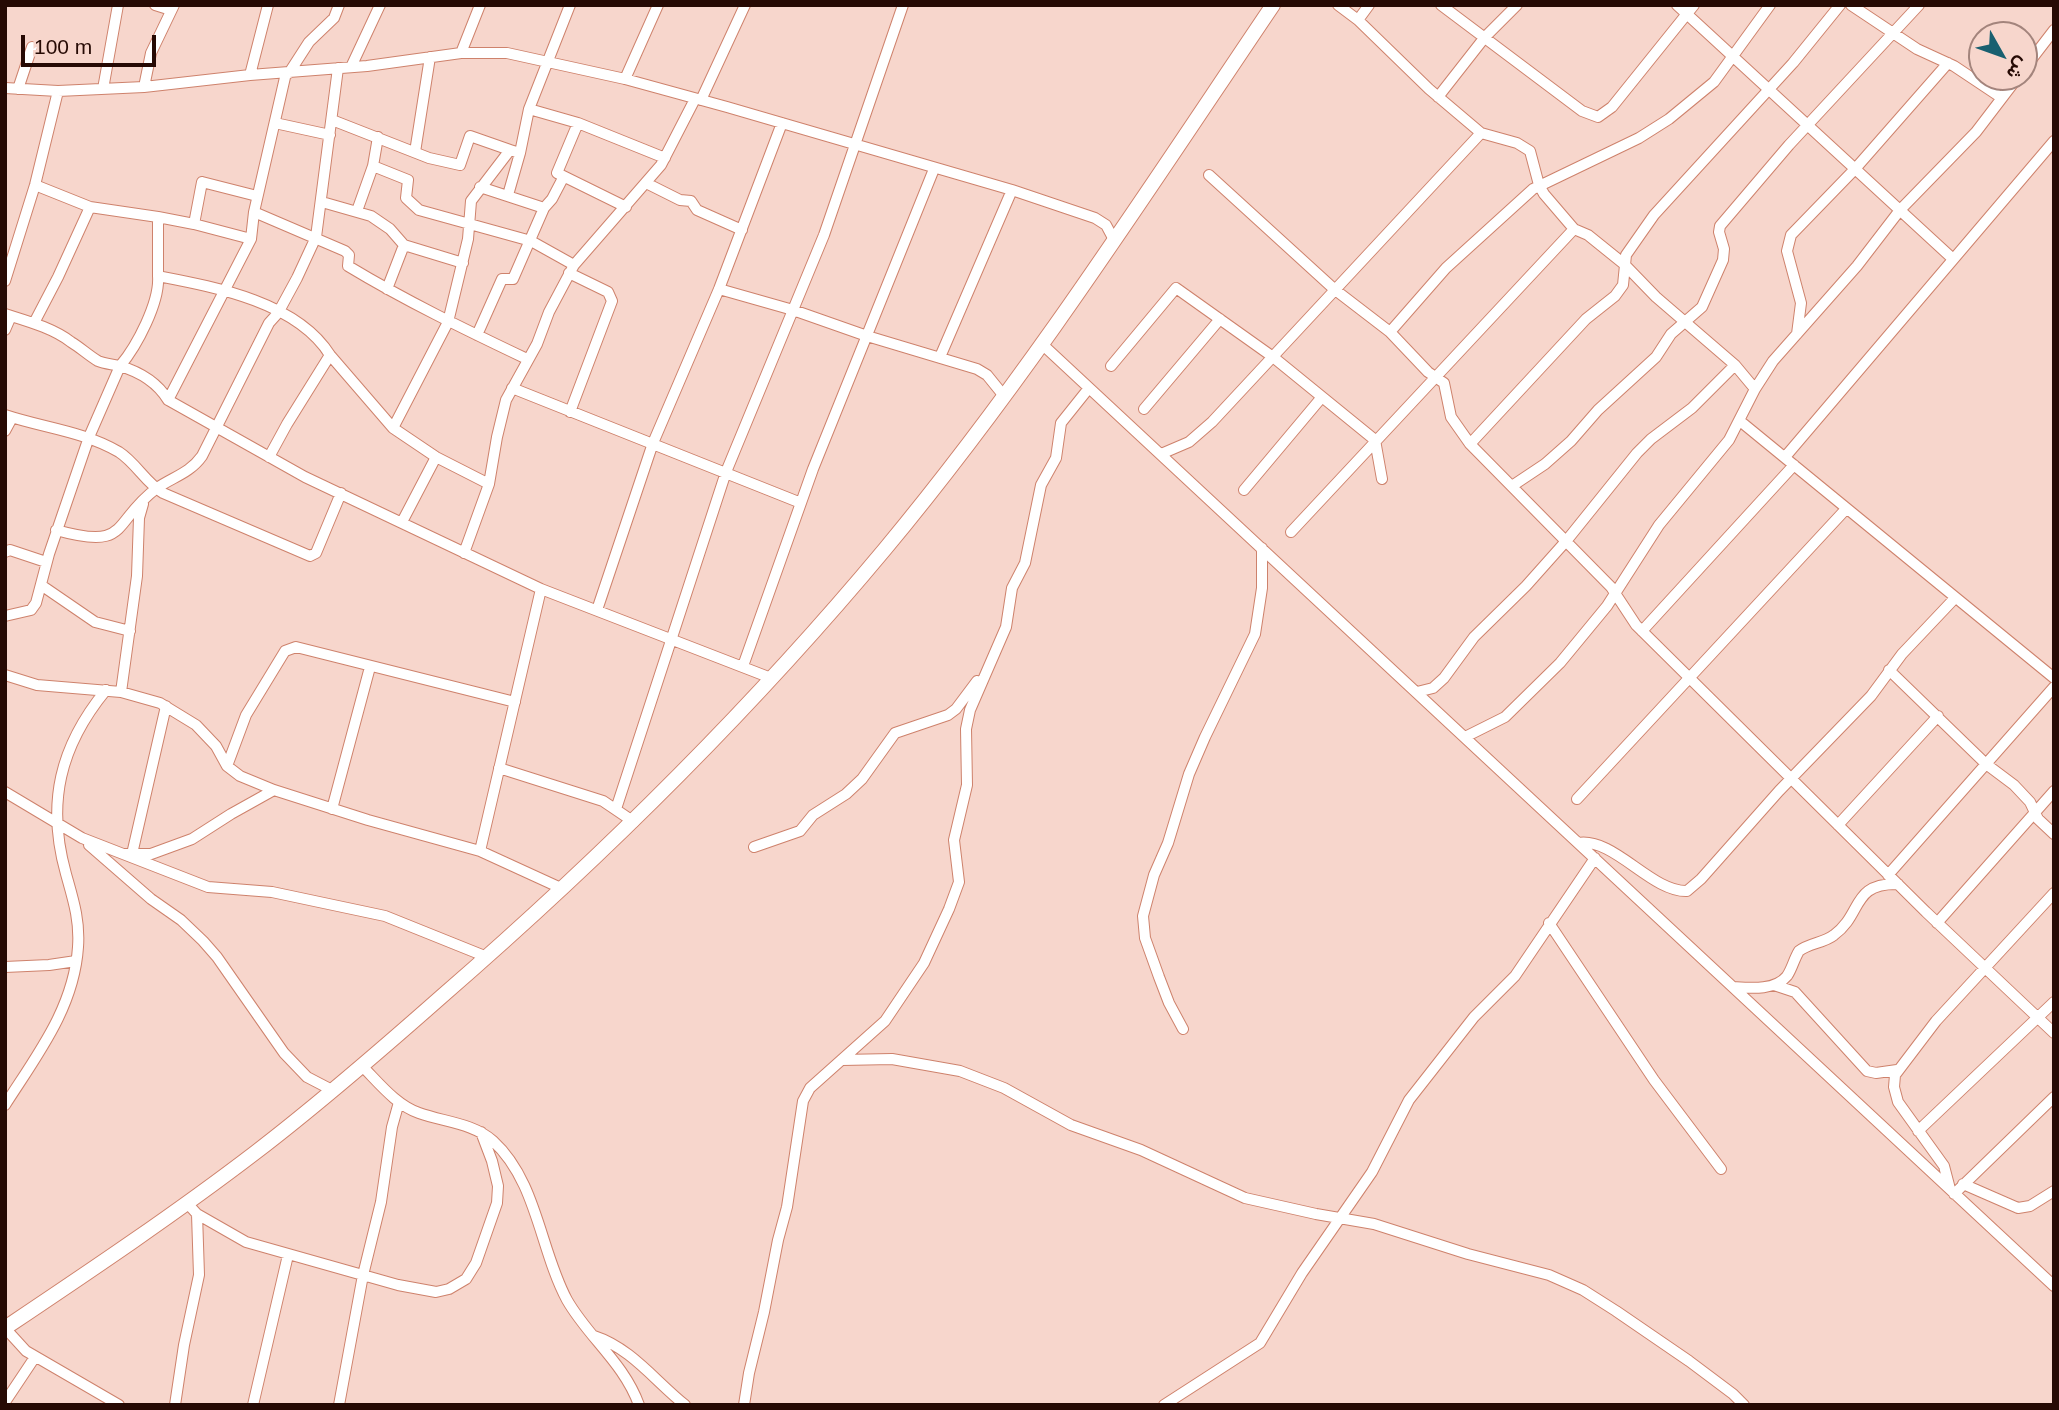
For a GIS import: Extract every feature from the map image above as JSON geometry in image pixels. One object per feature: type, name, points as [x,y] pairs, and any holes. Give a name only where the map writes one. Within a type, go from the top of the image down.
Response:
[{"type":"street","points":[[103,89],[118,5]]},
{"type":"street","points":[[144,88],[151,53],[172,8],[155,5]]},
{"type":"street","points":[[250,75],[268,5]]},
{"type":"street","points":[[168,400],[251,239],[257,196],[288,73],[309,42],[334,18],[339,5]]},
{"type":"street","points":[[351,68],[380,5]]},
{"type":"street","points":[[461,53],[480,5]]},
{"type":"street","points":[[508,195],[515,152],[546,63],[570,5]]},
{"type":"street","points":[[625,79],[658,5]]},
{"type":"street","points":[[464,553],[489,484],[506,400],[537,344],[549,312],[572,269],[665,158],[698,100],[745,5]]},
{"type":"street","points":[[616,809],[726,472],[824,235],[903,5]]},
{"type":"street","points":[[119,1405],[26,1351],[5,1328],[192,1208],[487,957],[634,822],[771,678],[885,548],[1004,396],[1043,345],[1273,5]]},
{"type":"street","points":[[1338,5],[1358,20],[1438,97],[1480,133],[1517,143],[1531,151],[1539,185],[1549,202],[1574,229],[1588,235],[1624,264],[1656,298],[1735,365],[1755,389]]},
{"type":"street","points":[[1358,20],[1369,5]]},
{"type":"street","points":[[1441,5],[1582,111],[1598,117],[1612,107],[1691,10]]},
{"type":"street","points":[[1438,97],[1485,37],[1517,5]]},
{"type":"street","points":[[1677,5],[1691,10],[1733,57],[1953,259]]},
{"type":"street","points":[[1390,332],[1446,268],[1514,204],[1539,185],[1629,143],[1669,119],[1714,82],[1770,5]]},
{"type":"street","points":[[1470,444],[1586,319],[1615,296],[1623,285],[1626,275],[1624,264],[1630,248],[1654,215],[1769,90],[1840,5]]},
{"type":"street","points":[[1851,5],[1917,50],[1948,63],[2002,98]]},
{"type":"street","points":[[1512,486],[1545,464],[1571,441],[1598,410],[1656,357],[1671,334],[1702,307],[1720,268],[1724,249],[1720,226],[1808,125],[1919,5]]},
{"type":"street","points":[[2038,51],[2054,30]]},
{"type":"street","points":[[18,89],[32,47]]},
{"type":"street","points":[[5,88],[58,91],[144,88],[250,75],[351,68],[461,53],[507,53],[625,79],[1012,190],[1095,218],[1106,225],[1114,240]]},
{"type":"street","points":[[415,152],[430,57]]},
{"type":"street","points":[[1797,334],[1801,303],[1787,251],[1788,241],[1796,228],[1855,169],[1948,63]]},
{"type":"street","points":[[56,530],[94,538],[108,537],[124,525],[156,489],[192,468],[202,456],[316,237],[338,68]]},
{"type":"street","points":[[5,281],[35,185],[58,91]]},
{"type":"street","points":[[1465,737],[1499,722],[1560,663],[1616,593],[1659,525],[1723,450],[1765,371],[1857,266],[1900,211],[1976,132],[2007,91]]},
{"type":"street","points":[[530,109],[578,123],[665,158]]},
{"type":"street","points":[[332,120],[429,158],[460,165],[470,136],[515,152]]},
{"type":"street","points":[[275,123],[330,135]]},
{"type":"street","points":[[578,123],[557,172],[626,207]]},
{"type":"street","points":[[597,610],[653,443],[719,289],[782,123]]},
{"type":"street","points":[[1161,454],[1189,442],[1205,429],[1480,133]]},
{"type":"street","points":[[357,211],[373,166],[378,137]]},
{"type":"street","points":[[1642,631],[1790,461],[1953,259],[2054,141]]},
{"type":"street","points":[[393,428],[448,322],[463,262],[471,201],[480,187],[515,152]]},
{"type":"street","points":[[373,166],[408,180],[406,198],[416,209],[531,242],[608,292],[612,301],[570,412]]},
{"type":"street","points":[[743,666],[801,503],[934,169]]},
{"type":"street","points":[[1209,175],[1334,289],[1390,332],[1444,383],[1451,417],[1470,444],[1616,593],[1642,631],[1937,923],[2054,1032]]},
{"type":"street","points":[[477,335],[502,279],[512,281],[544,208],[552,199],[563,177]]},
{"type":"street","points":[[194,224],[202,182],[257,196]]},
{"type":"street","points":[[646,183],[680,200],[691,201],[697,210],[742,230]]},
{"type":"street","points":[[35,185],[90,206],[194,224],[251,239]]},
{"type":"street","points":[[480,187],[544,208]]},
{"type":"street","points":[[940,357],[1012,190]]},
{"type":"street","points":[[322,202],[357,211],[382,223],[404,245],[463,262]]},
{"type":"street","points":[[34,323],[90,206]]},
{"type":"street","points":[[254,212],[348,253],[348,266],[448,322],[527,359]]},
{"type":"street","points":[[5,617],[31,610],[36,603],[56,530],[89,437],[120,366],[151,310],[159,286],[158,217]]},
{"type":"street","points":[[1290,532],[1574,229]]},
{"type":"street","points":[[387,289],[404,245]]},
{"type":"street","points":[[158,276],[225,289],[278,313],[315,335],[393,428],[436,457],[489,484]]},
{"type":"street","points":[[1111,366],[1176,288],[1273,357],[1375,442],[1382,479]]},
{"type":"street","points":[[719,289],[977,369],[1004,396]]},
{"type":"street","points":[[5,330],[8,315],[34,323],[70,341],[80,351],[102,363],[120,366],[151,379],[161,388],[168,400],[269,457],[464,553],[541,589],[771,678]]},
{"type":"street","points":[[1144,409],[1220,319]]},
{"type":"street","points":[[1043,345],[2054,1286]]},
{"type":"street","points":[[269,457],[330,355]]},
{"type":"street","points":[[1417,692],[1433,688],[1444,678],[1488,621],[1526,586],[1651,439],[1684,414],[1735,365]]},
{"type":"street","points":[[512,388],[801,503]]},
{"type":"street","points":[[744,1405],[778,1240],[788,1207],[803,1101],[810,1088],[885,1021],[924,963],[954,896],[959,875],[954,840],[967,785],[966,729],[970,710],[1006,627],[1012,588],[1025,563],[1041,485],[1056,458],[1061,423],[1089,388]]},
{"type":"street","points":[[1244,490],[1322,397]]},
{"type":"street","points":[[5,431],[9,417],[89,437],[126,457],[156,489],[312,557],[341,493]]},
{"type":"street","points":[[1740,421],[2054,678]]},
{"type":"street","points":[[402,522],[436,457]]},
{"type":"street","points":[[121,692],[137,576],[139,518],[143,502]]},
{"type":"street","points":[[1577,799],[1846,509]]},
{"type":"street","points":[[1183,1029],[1169,1003],[1145,938],[1143,916],[1154,875],[1168,843],[1189,774],[1255,634],[1262,588],[1262,548]]},
{"type":"street","points":[[5,552],[10,550],[46,562]]},
{"type":"street","points":[[41,585],[95,622],[130,631]]},
{"type":"street","points":[[480,851],[541,589]]},
{"type":"street","points":[[1578,843],[1585,842],[1606,850],[1663,885],[1687,891],[1871,695],[1889,670],[1955,598]]},
{"type":"street","points":[[228,765],[246,715],[285,651],[296,647],[515,702]]},
{"type":"street","points":[[332,808],[370,667]]},
{"type":"street","points":[[1889,670],[1986,764],[2014,785],[2030,802],[2038,819],[2054,834]]},
{"type":"street","points":[[754,847],[800,831],[813,815],[846,794],[862,779],[894,733],[948,715],[956,709],[985,671]]},
{"type":"street","points":[[5,675],[37,685],[121,692],[166,706],[196,725],[240,776],[274,790],[442,842],[480,851],[563,889]]},
{"type":"street","points":[[1888,875],[2054,687]]},
{"type":"street","points":[[5,1105],[48,1040],[64,1009],[76,961],[76,905],[66,874],[58,823],[58,786],[66,756],[88,711],[106,690]]},
{"type":"street","points":[[127,854],[166,706]]},
{"type":"street","points":[[1838,825],[1938,716]]},
{"type":"street","points":[[499,768],[603,801],[634,822]]},
{"type":"street","points":[[127,854],[150,854],[192,839],[274,790]]},
{"type":"street","points":[[1937,923],[2054,791]]},
{"type":"street","points":[[5,792],[82,838],[150,899],[181,920],[217,957],[284,1053],[307,1077],[332,1090]]},
{"type":"street","points":[[82,838],[208,887],[272,892],[385,916],[487,957]]},
{"type":"street","points":[[1164,1405],[1260,1343],[1301,1273],[1372,1172],[1409,1100],[1474,1017],[1515,976],[1595,858]]},
{"type":"street","points":[[1774,985],[1785,978],[1802,948],[1829,939],[1838,932],[1867,890],[1881,884],[1898,884]]},
{"type":"street","points":[[1952,1191],[1944,1166],[1898,1102],[1894,1087],[1897,1070],[1944,1013],[2054,893]]},
{"type":"street","points":[[1549,923],[1654,1080],[1721,1169]]},
{"type":"street","points":[[7,968],[76,961]]},
{"type":"street","points":[[1732,987],[1774,985],[1795,992],[1867,1071],[1876,1073],[1897,1070]]},
{"type":"street","points":[[1918,1131],[2054,1002]]},
{"type":"street","points":[[842,1060],[892,1059],[960,1071],[1004,1088],[1071,1125],[1141,1150],[1231,1193],[1260,1203],[1374,1224],[1468,1254],[1549,1275],[1583,1290],[1689,1361],[1744,1405]]},
{"type":"street","points":[[362,1066],[399,1102],[418,1113],[481,1132],[495,1142],[526,1187],[552,1268],[568,1301],[624,1373],[639,1405]]},
{"type":"street","points":[[1952,1191],[1963,1184],[2054,1097]]},
{"type":"street","points":[[339,1405],[399,1102]]},
{"type":"street","points":[[192,1208],[234,1237],[288,1255],[398,1285],[436,1292],[457,1286],[466,1279],[476,1263],[497,1203],[498,1186],[481,1132]]},
{"type":"street","points":[[1963,1184],[2018,1208],[2030,1206],[2054,1191]]},
{"type":"street","points":[[175,1405],[199,1275],[192,1208]]},
{"type":"street","points":[[253,1405],[288,1255]]},
{"type":"street","points":[[594,1336],[610,1341],[685,1405]]},
{"type":"street","points":[[5,1402],[35,1357]]}]
